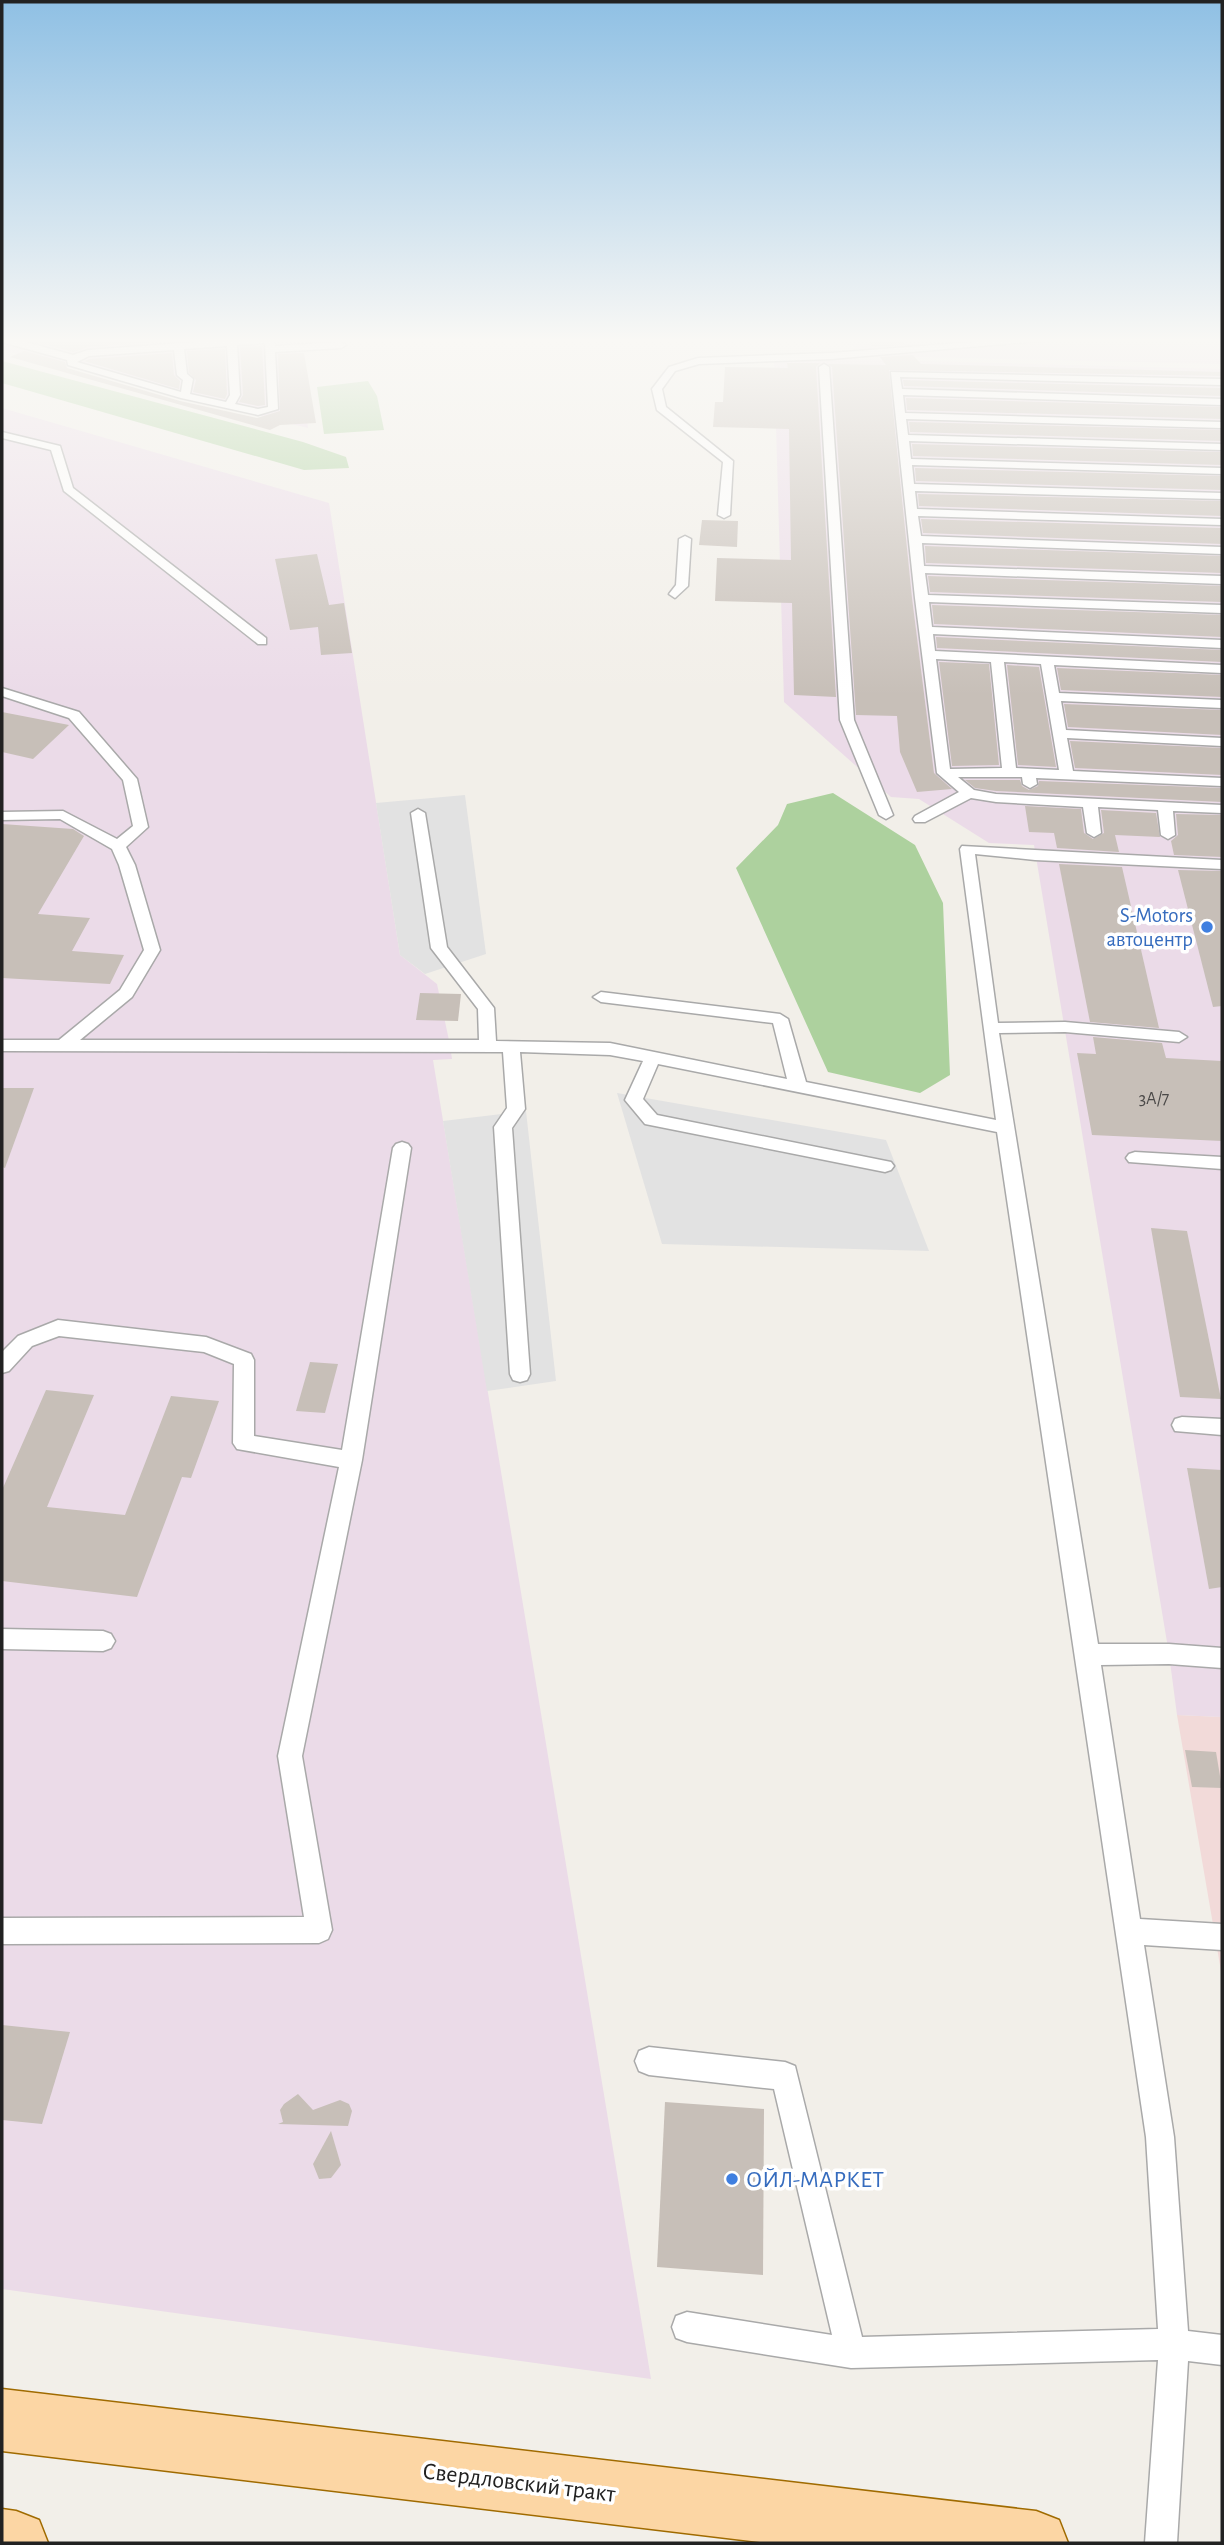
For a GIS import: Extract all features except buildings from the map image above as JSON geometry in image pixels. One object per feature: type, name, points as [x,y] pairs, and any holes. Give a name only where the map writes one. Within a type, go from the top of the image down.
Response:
[{"type":"main road","name":"Свердловский тракт","points":[[2,2420],[1036,2543]]},
{"type":"main road","points":[[2,2541],[16,2543]]},
{"type":"lane","points":[[59,457],[68,489],[262,641]]},
{"type":"lane","points":[[723,457],[728,461],[724,515]]},
{"type":"lane","points":[[830,457],[847,720],[886,815]]},
{"type":"lane","points":[[904,457],[944,773],[969,793],[996,798],[1222,809]]},
{"type":"lane","points":[[905,462],[1222,471]]},
{"type":"lane","points":[[909,487],[1222,496]]},
{"type":"lane","points":[[912,512],[1222,522]]},
{"type":"lane","points":[[675,594],[682,586],[685,539]]},
{"type":"lane","points":[[915,540],[1222,550]]},
{"type":"lane","points":[[919,569],[1222,580]]},
{"type":"lane","points":[[921,597],[1222,609]]},
{"type":"lane","points":[[925,630],[1222,644]]},
{"type":"lane","points":[[928,656],[1222,669]]},
{"type":"lane","points":[[997,659],[1009,772]]},
{"type":"lane","points":[[1047,661],[1067,775]]},
{"type":"lane","points":[[2,692],[74,715],[130,779],[141,827],[118,846]]},
{"type":"lane","points":[[1054,697],[1222,704]]},
{"type":"lane","points":[[1060,734],[1222,742]]},
{"type":"lane","points":[[944,773],[1009,772],[1222,782]]},
{"type":"lane","points":[[1029,773],[1032,799]]},
{"type":"lane","points":[[920,819],[969,793]]},
{"type":"lane","points":[[1090,802],[1094,833]]},
{"type":"lane","points":[[1165,806],[1168,835]]},
{"type":"lane","points":[[418,813],[439,948],[486,1008],[488,1046]]},
{"type":"lane","points":[[2,816],[63,815],[118,846],[127,865],[152,950],[126,993],[62,1046]]},
{"type":"lane","points":[[1161,2543],[1174,2344],[1160,2137],[990,1028],[967,849],[1035,856],[1222,864]]},
{"type":"lane","points":[[601,997],[780,1019],[798,1086]]},
{"type":"lane","points":[[990,1028],[1065,1027],[1179,1037]]},
{"type":"lane","points":[[2,1046],[403,1045],[610,1049],[1006,1128]]},
{"type":"lane","points":[[512,1046],[516,1109],[503,1127],[520,1374]]},
{"type":"lane","points":[[653,1057],[634,1100],[651,1120],[885,1166]]},
{"type":"lane","points":[[2,1931],[319,1930],[290,1756],[351,1461],[402,1148]]},
{"type":"lane","points":[[1135,1158],[1222,1163]]},
{"type":"lane","points":[[2,1365],[25,1341],[58,1328],[206,1345],[244,1360],[244,1443],[351,1461]]},
{"type":"lane","points":[[1182,1424],[1222,1427]]},
{"type":"lane","points":[[2,1639],[103,1641]]},
{"type":"lane","points":[[1088,1655],[1170,1654],[1222,1658]]},
{"type":"lane","points":[[1129,1931],[1222,1937]]},
{"type":"lane","points":[[649,2061],[785,2076],[851,2353]]},
{"type":"lane","points":[[687,2327],[851,2353],[1174,2344],[1222,2350]]},
{"type":"shaded area","points":[[2,457],[170,457],[329,503],[400,955],[437,984],[450,1045],[452,1059],[433,1060],[651,2379],[2,2289]]},
{"type":"shaded area","points":[[777,457],[1222,457],[1222,1717],[1177,1715],[1034,845],[989,843],[919,799],[891,797],[784,702]]},
{"type":"shaded area","points":[[465,795],[486,954],[425,974],[400,955],[376,803]]},
{"type":"shaded area","points":[[617,1093],[886,1140],[929,1251],[662,1244]]},
{"type":"shaded area","points":[[526,1111],[556,1381],[487,1391],[443,1121]]},
{"type":"shaded area","points":[[1177,1715],[1222,1717],[1222,1977],[1215,1936]]},
{"type":"green space","points":[[258,457],[345,457],[349,468],[304,470]]},
{"type":"green space","points":[[833,793],[915,845],[943,903],[950,1075],[920,1093],[828,1072],[736,868],[778,825],[787,804]]},
{"type":"place","name":"S-Motors автоцентр","points":[[1207,927]]},
{"type":"place","name":"ОЙЛ-МАРКЕТ","points":[[732,2179]]}]
